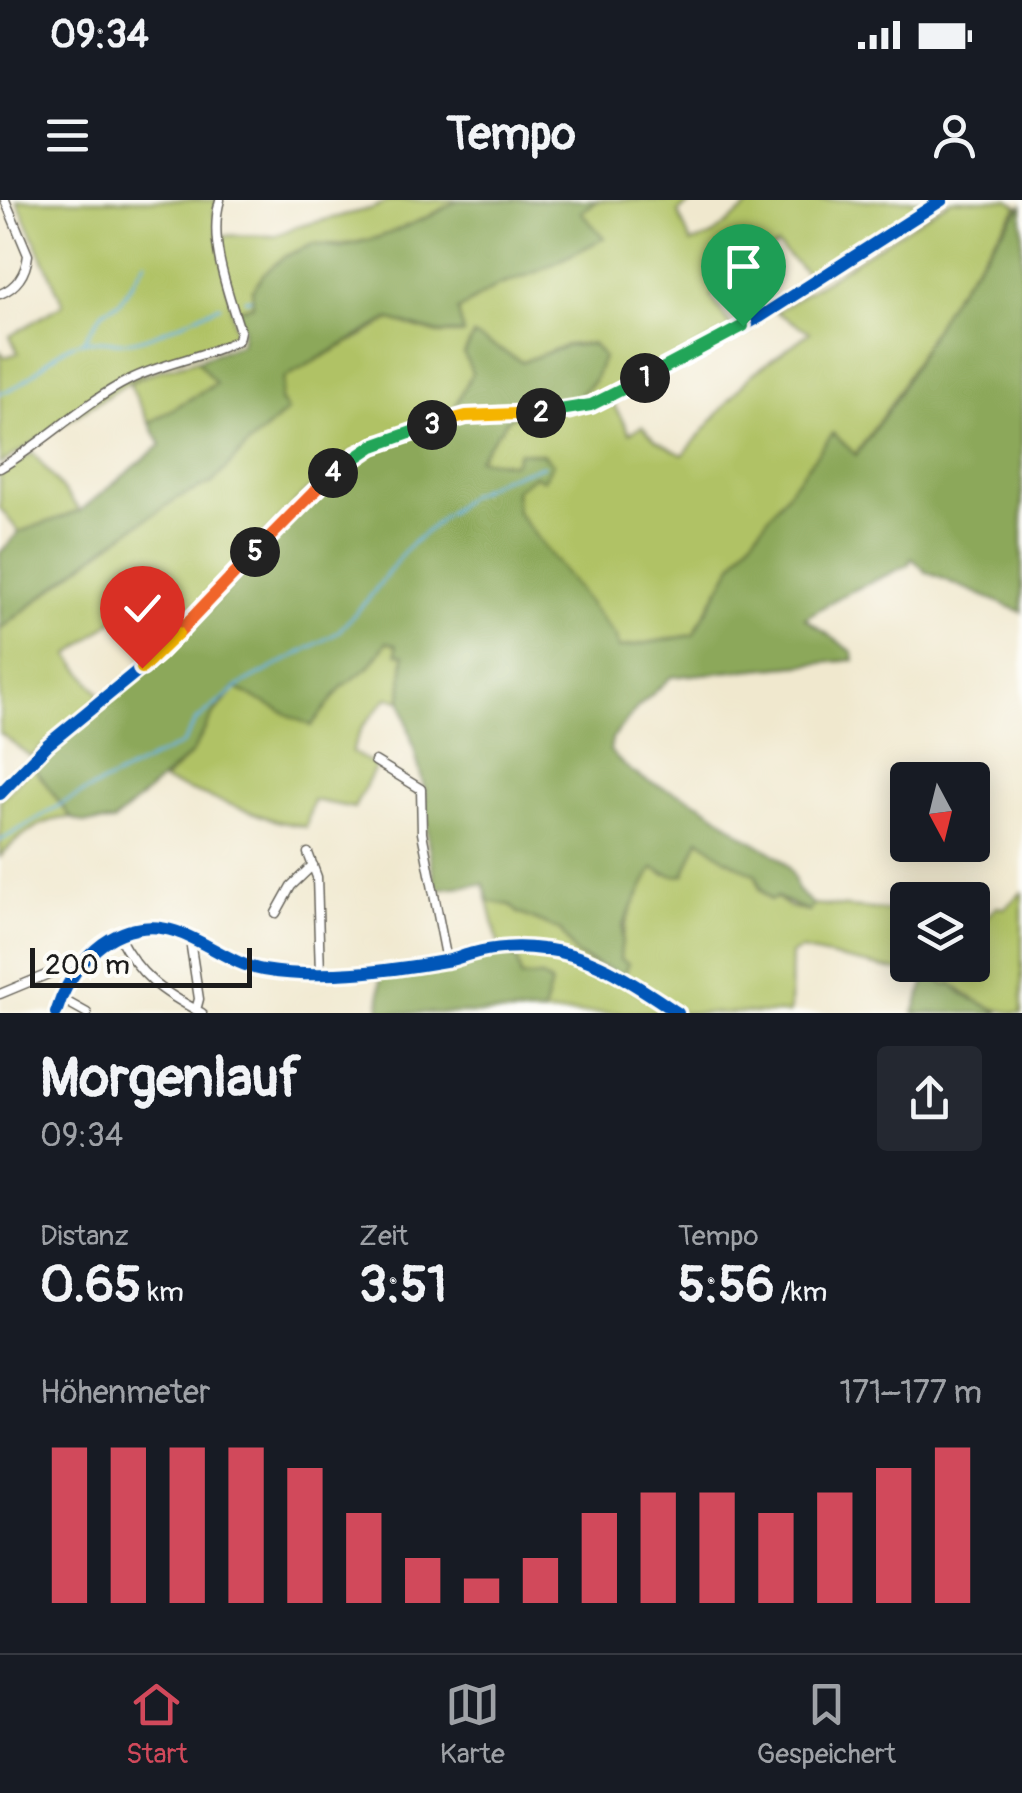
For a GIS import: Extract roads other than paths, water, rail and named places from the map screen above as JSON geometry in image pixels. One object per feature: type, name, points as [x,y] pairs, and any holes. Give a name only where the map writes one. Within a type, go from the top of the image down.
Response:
[{"type":"street","points":[[0,294],[22,275],[28,254],[4,200]]},
{"type":"street","points":[[0,468],[33,449],[128,380],[216,352],[238,340],[240,331],[224,275],[216,223],[220,200]]},
{"type":"street","points":[[0,794],[47,745],[158,654],[297,507],[356,454],[466,416],[569,411],[591,405],[760,317],[942,200]]},
{"type":"street","points":[[375,761],[421,789],[424,843],[447,961]]},
{"type":"street","points":[[308,853],[318,886],[320,974]]},
{"type":"street","points":[[276,913],[298,878],[312,865]]},
{"type":"street","points":[[298,878],[318,886]]},
{"type":"street","points":[[56,1013],[60,998],[80,965],[118,935],[144,927],[164,928],[260,970],[320,974],[447,961],[479,951],[544,948],[603,966],[678,1013]]},
{"type":"street","points":[[118,935],[138,970],[199,1011]]},
{"type":"street","points":[[195,940],[192,947],[199,1011]]},
{"type":"street","points":[[0,994],[70,965],[80,965]]},
{"type":"street","points":[[60,998],[87,1013]]},
{"type":"waterway","points":[[84,340],[104,310],[119,303],[146,261]]},
{"type":"waterway","points":[[245,300],[250,299]]},
{"type":"waterway","points":[[0,393],[20,384],[71,345],[134,341],[220,306]]},
{"type":"waterway","points":[[0,841],[65,802],[183,743],[196,721],[239,686],[337,633],[407,548],[467,497],[500,479],[543,466]]}]
